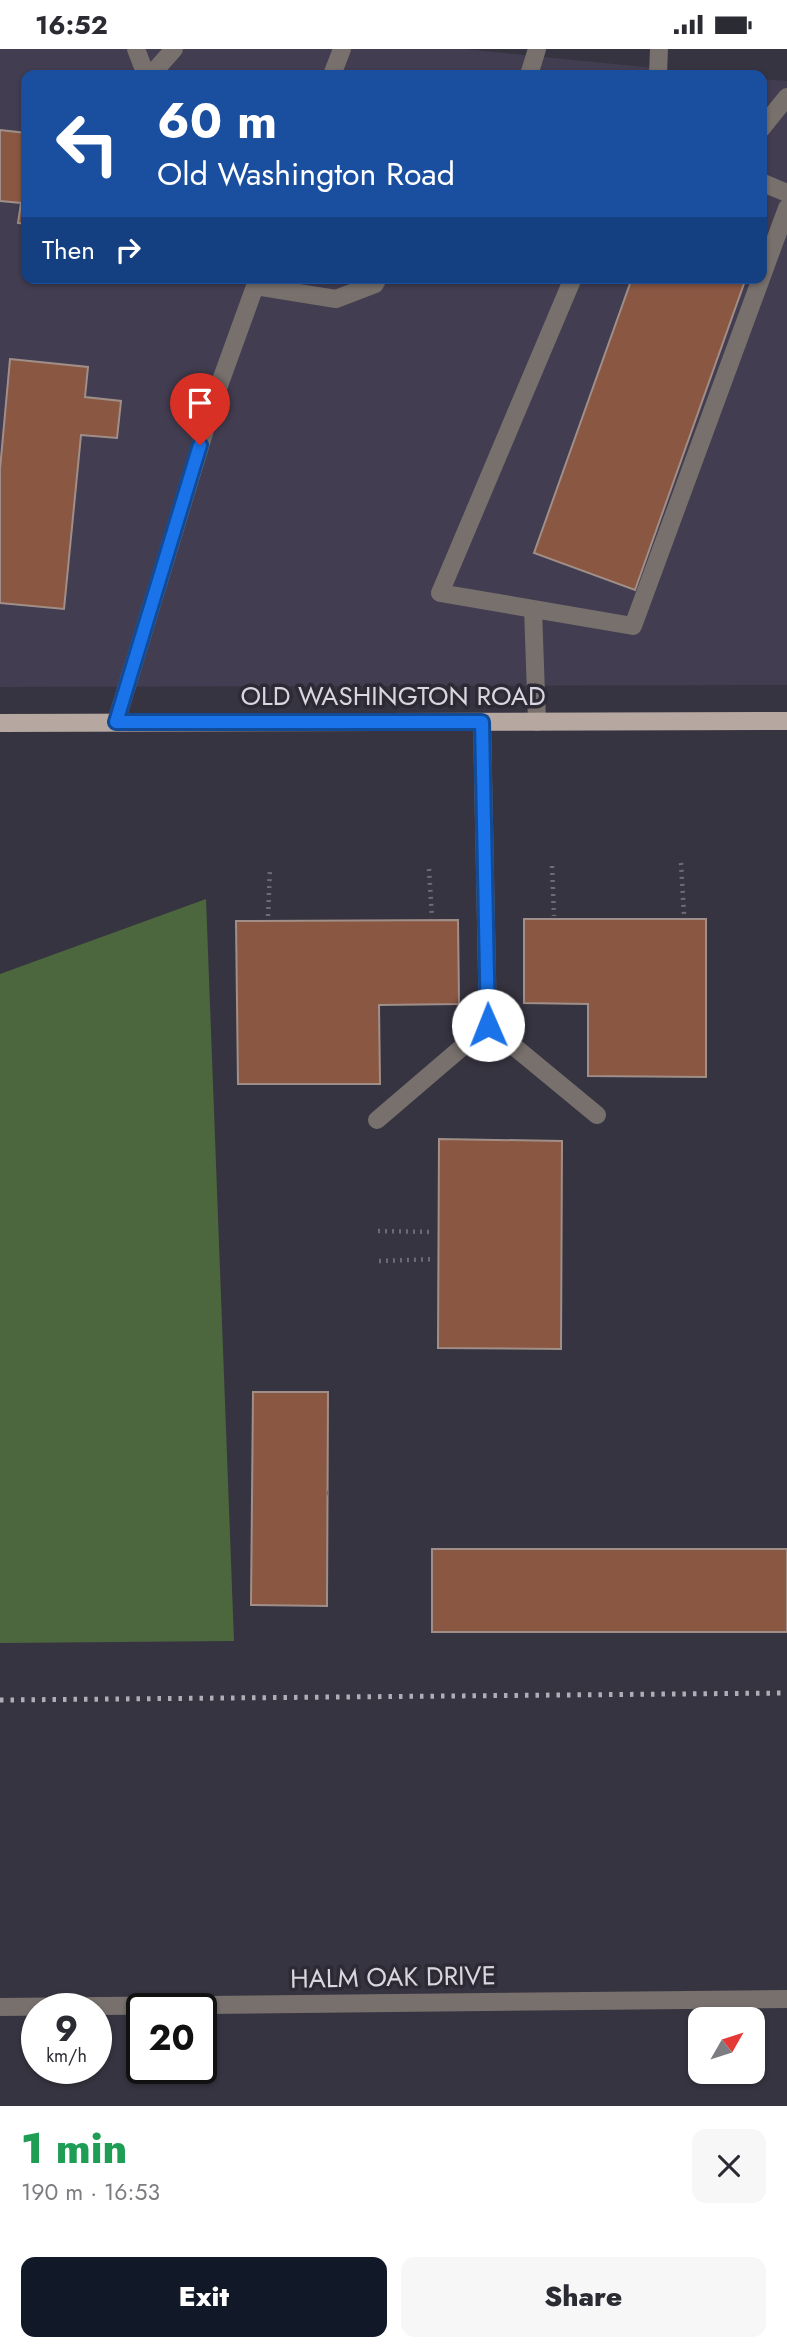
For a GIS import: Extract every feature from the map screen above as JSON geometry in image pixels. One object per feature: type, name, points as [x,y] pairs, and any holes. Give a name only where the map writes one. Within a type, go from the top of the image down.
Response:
[{"type":"main road","name":"OLD WASHINGTON ROAD","points":[[0,723],[787,721]]},
{"type":"street","points":[[136,49],[146,70]]},
{"type":"street","points":[[154,70],[174,49]]},
{"type":"street","points":[[334,70],[342,49]]},
{"type":"street","points":[[531,70],[537,49]]},
{"type":"street","points":[[658,70],[659,49]]},
{"type":"street","points":[[767,122],[787,97]]},
{"type":"street","points":[[767,185],[787,193]]},
{"type":"street","points":[[767,262],[787,208]]},
{"type":"street","points":[[116,722],[216,394],[256,284]]},
{"type":"street","points":[[266,284],[336,299],[375,284]]},
{"type":"street","points":[[570,284],[440,593],[633,626],[759,284]]},
{"type":"street","points":[[533,609],[537,722]]},
{"type":"street","points":[[482,722],[488,1025],[597,1115]]},
{"type":"street","points":[[377,1120],[488,1025]]},
{"type":"street","name":"HALM OAK DRIVE","points":[[0,2007],[787,1999]]},
{"type":"path","points":[[681,863],[684,914]]},
{"type":"path","points":[[552,866],[554,916]]},
{"type":"path","points":[[429,869],[432,918]]},
{"type":"path","points":[[268,916],[270,870]]},
{"type":"path","points":[[378,1231],[434,1232]]},
{"type":"path","points":[[379,1261],[433,1259]]},
{"type":"shaded area","points":[[0,49],[464,49],[675,70],[21,70],[21,284],[767,284],[767,79],[787,81],[787,685],[0,687]]},
{"type":"green space","points":[[206,899],[234,1641],[0,1643],[0,974]]},
{"type":"building","points":[[0,130],[21,132],[21,203],[0,201]]},
{"type":"building","points":[[630,284],[744,284],[635,590],[534,553]]},
{"type":"building","points":[[10,359],[88,367],[85,397],[121,401],[117,438],[81,435],[64,609],[0,603],[0,469]]},
{"type":"building","points":[[524,919],[706,919],[706,1077],[588,1076],[588,1004],[524,1003]]},
{"type":"building","points":[[458,920],[459,1004],[379,1005],[380,1084],[238,1084],[236,921]]},
{"type":"building","points":[[439,1139],[562,1141],[561,1349],[438,1348]]},
{"type":"building","points":[[253,1392],[328,1392],[327,1606],[251,1605]]},
{"type":"building","points":[[432,1549],[787,1549],[787,1632],[432,1632]]},
{"type":"railway","points":[[0,1700],[787,1693]]},
{"type":"route","points":[[200,445],[116,722],[482,722],[488,1025]]}]
